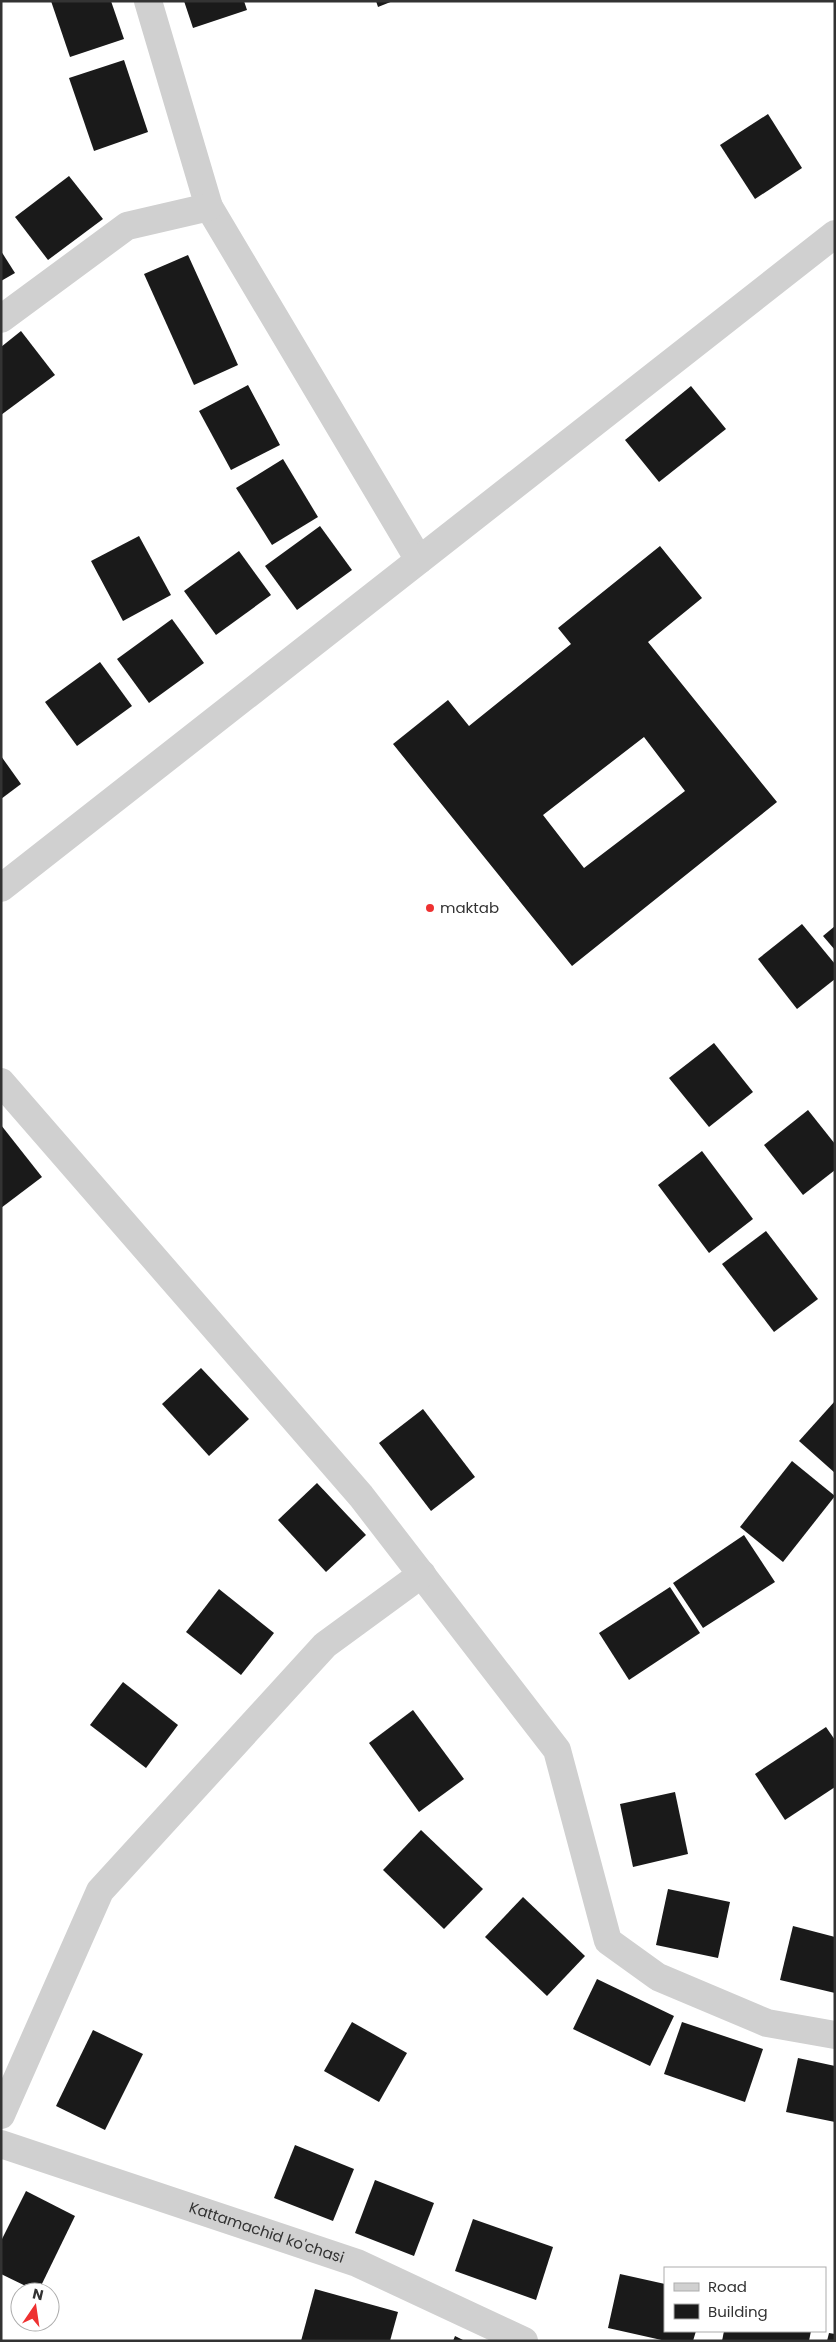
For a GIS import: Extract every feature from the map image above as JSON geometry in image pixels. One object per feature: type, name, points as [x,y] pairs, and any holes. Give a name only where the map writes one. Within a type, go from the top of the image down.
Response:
[{"type":"street","points":[[148,1],[209,207],[419,560]]},
{"type":"street","points":[[1,319],[127,226],[209,207]]},
{"type":"street","points":[[1,888],[835,234]]},
{"type":"street","points":[[1,1082],[361,1496],[557,1750],[608,1941],[658,1977],[766,2023],[835,2035]]},
{"type":"street","points":[[1,2115],[100,1891],[325,1645],[422,1574]]},
{"type":"street","name":"Kattamachid ko'chasi","points":[[1,2144],[357,2263],[524,2341]]},
{"type":"building","points":[[51,1],[111,1],[124,39],[70,57]]},
{"type":"building","points":[[184,1],[244,1],[247,10],[193,28]]},
{"type":"building","points":[[376,1],[393,1],[378,7]]},
{"type":"building","points":[[124,60],[148,132],[94,151],[69,78]]},
{"type":"building","points":[[768,114],[802,168],[755,199],[720,145]]},
{"type":"building","points":[[69,176],[103,219],[48,260],[15,217]]},
{"type":"building","points":[[1,251],[15,273],[1,281]]},
{"type":"building","points":[[188,255],[238,365],[194,385],[144,274]]},
{"type":"building","points":[[21,331],[55,375],[1,415],[1,347]]},
{"type":"building","points":[[248,385],[280,445],[231,470],[199,411]]},
{"type":"building","points":[[691,386],[726,429],[659,482],[625,440]]},
{"type":"building","points":[[283,459],[318,517],[272,545],[236,488]]},
{"type":"building","points":[[320,526],[352,570],[297,610],[265,566]]},
{"type":"building","points":[[139,536],[171,595],[123,621],[91,561]]},
{"type":"building","points":[[660,546],[702,598],[648,642],[777,802],[572,966],[393,744],[448,700],[469,726],[571,644],[558,628]],"holes":[[[644,737],[685,791],[584,868],[543,815]]]},
{"type":"building","points":[[239,551],[271,595],[216,635],[184,591]]},
{"type":"building","points":[[172,619],[204,663],[149,703],[117,659]]},
{"type":"building","points":[[100,662],[132,706],[77,746],[45,702]]},
{"type":"building","points":[[1,756],[21,784],[1,799]]},
{"type":"building","points":[[802,924],[835,964],[835,979],[797,1009],[758,959]]},
{"type":"building","points":[[835,926],[835,950],[823,936]]},
{"type":"building","points":[[714,1043],[753,1092],[709,1127],[669,1078]]},
{"type":"building","points":[[808,1110],[835,1144],[835,1170],[803,1195],[764,1145]]},
{"type":"building","points":[[1,1125],[42,1177],[1,1208]]},
{"type":"building","points":[[702,1151],[753,1219],[709,1253],[658,1185]]},
{"type":"building","points":[[766,1231],[818,1299],[774,1332],[722,1264]]},
{"type":"building","points":[[201,1368],[249,1419],[209,1456],[162,1404]]},
{"type":"building","points":[[835,1401],[835,1473],[799,1441]]},
{"type":"building","points":[[423,1409],[475,1477],[431,1511],[379,1443]]},
{"type":"building","points":[[792,1461],[835,1496],[783,1562],[740,1527]]},
{"type":"building","points":[[317,1483],[366,1535],[326,1572],[278,1520]]},
{"type":"building","points":[[744,1535],[775,1582],[703,1628],[673,1583]]},
{"type":"building","points":[[670,1587],[700,1633],[629,1680],[599,1633]]},
{"type":"building","points":[[219,1589],[274,1633],[241,1675],[186,1632]]},
{"type":"building","points":[[123,1682],[178,1725],[146,1768],[90,1725]]},
{"type":"building","points":[[413,1710],[464,1779],[419,1812],[369,1743]]},
{"type":"building","points":[[826,1727],[835,1740],[835,1787],[785,1820],[755,1774]]},
{"type":"building","points":[[675,1792],[688,1854],[633,1867],[620,1804]]},
{"type":"building","points":[[421,1830],[483,1889],[444,1929],[383,1870]]},
{"type":"building","points":[[668,1889],[730,1902],[718,1958],[656,1945]]},
{"type":"building","points":[[523,1897],[585,1956],[547,1996],[485,1937]]},
{"type":"building","points":[[793,1926],[835,1937],[835,1993],[780,1980]]},
{"type":"building","points":[[597,1979],[674,2016],[650,2066],[573,2029]]},
{"type":"building","points":[[352,2022],[407,2053],[379,2102],[324,2071]]},
{"type":"building","points":[[682,2022],[763,2049],[745,2102],[664,2074]]},
{"type":"building","points":[[93,2030],[143,2054],[105,2130],[56,2106]]},
{"type":"building","points":[[798,2058],[835,2066],[835,2122],[786,2112]]},
{"type":"building","points":[[295,2145],[354,2169],[333,2221],[274,2198]]},
{"type":"building","points":[[375,2180],[434,2203],[414,2256],[355,2233]]},
{"type":"building","points":[[26,2191],[75,2216],[43,2282],[17,2282],[1,2274],[1,2241]]},
{"type":"building","points":[[473,2219],[553,2247],[536,2300],[455,2271]]},
{"type":"building","points":[[620,2274],[664,2284],[664,2332],[696,2332],[693,2341],[666,2341],[608,2328]]},
{"type":"building","points":[[315,2289],[398,2312],[390,2341],[301,2341]]},
{"type":"building","points":[[724,2332],[811,2332],[809,2341],[722,2341]]},
{"type":"building","points":[[829,2333],[835,2334],[835,2341],[827,2341]]},
{"type":"building","points":[[455,2336],[465,2341],[453,2341]]},
{"type":"place","name":"maktab","points":[[430,908]]}]
